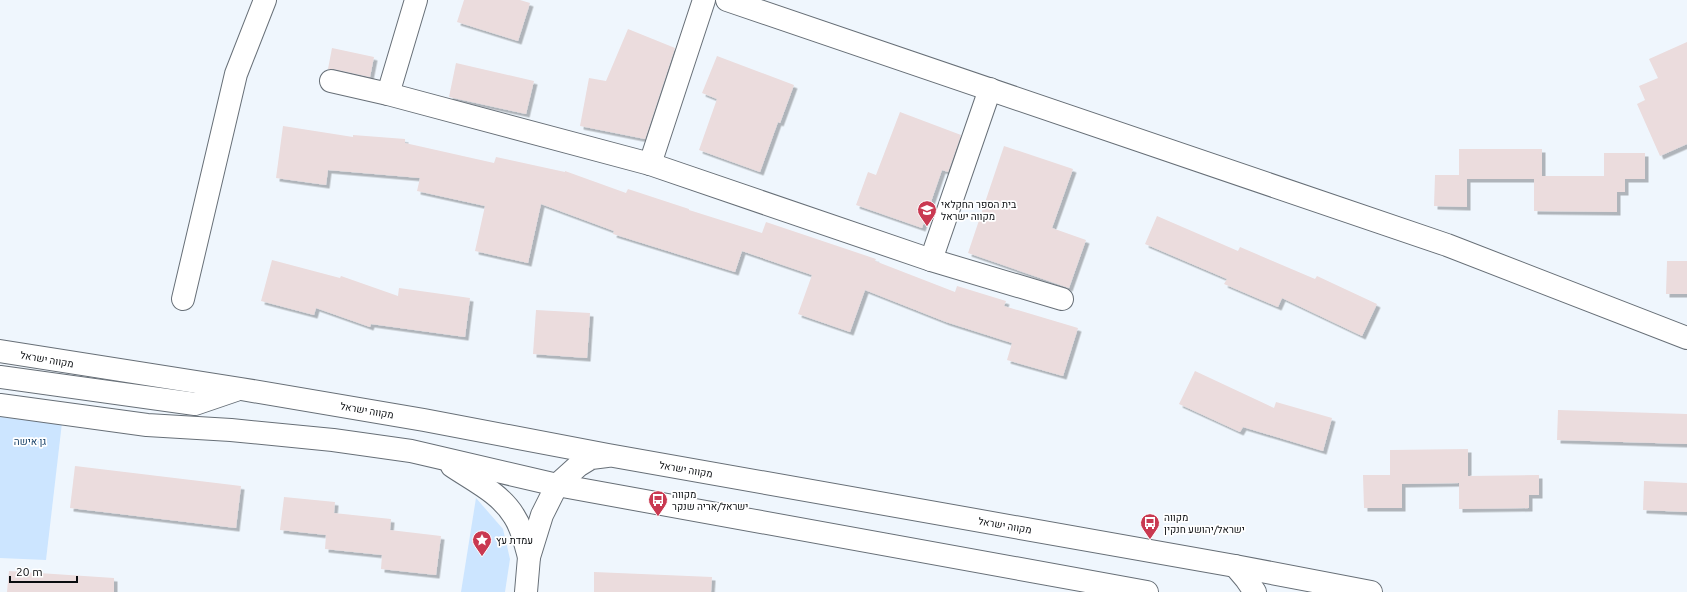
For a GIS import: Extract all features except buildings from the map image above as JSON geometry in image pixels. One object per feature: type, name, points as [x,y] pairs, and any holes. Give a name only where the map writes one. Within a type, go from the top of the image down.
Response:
[{"type":"main road","points":[[183,299],[236,74],[265,0]]},
{"type":"main road","points":[[388,94],[416,0]]},
{"type":"main road","points":[[650,164],[704,0]]},
{"type":"main road","points":[[727,0],[1447,245],[1687,338]]},
{"type":"main road","points":[[331,81],[388,94],[650,164],[931,260],[1062,299]]},
{"type":"main road","points":[[931,260],[990,89]]},
{"type":"main road","name":"מקווה ישראל","points":[[0,351],[241,389],[424,420],[608,455],[1235,566],[1371,592]]},
{"type":"main road","points":[[0,377],[195,404],[241,389]]},
{"type":"main road","points":[[195,404],[231,430]]},
{"type":"main road","points":[[0,405],[147,424],[231,430],[370,445],[440,457],[558,485],[1103,588],[1147,592]]},
{"type":"main road","points":[[526,592],[529,557],[542,516],[558,485],[578,466],[591,458],[608,455]]},
{"type":"main road","points":[[440,457],[486,487],[503,501],[515,517],[522,533],[529,557]]},
{"type":"main road","points":[[1235,566],[1255,592]]},
{"type":"green space","name":"גן אישה","points":[[0,405],[63,414],[46,560],[0,558]]},
{"type":"green space","points":[[476,498],[503,529],[510,559],[505,592],[461,592]]},
{"type":"place","name":"בית הספר החקלאי מקווה ישראל","points":[[927,227]]},
{"type":"place","name":"מקווה ישראל/אריה שנקר","points":[[658,517]]},
{"type":"place","name":"מקווה ישראל/יהושע חנקין","points":[[1150,540]]},
{"type":"place","name":"עמדת עץ","points":[[482,557]]}]
